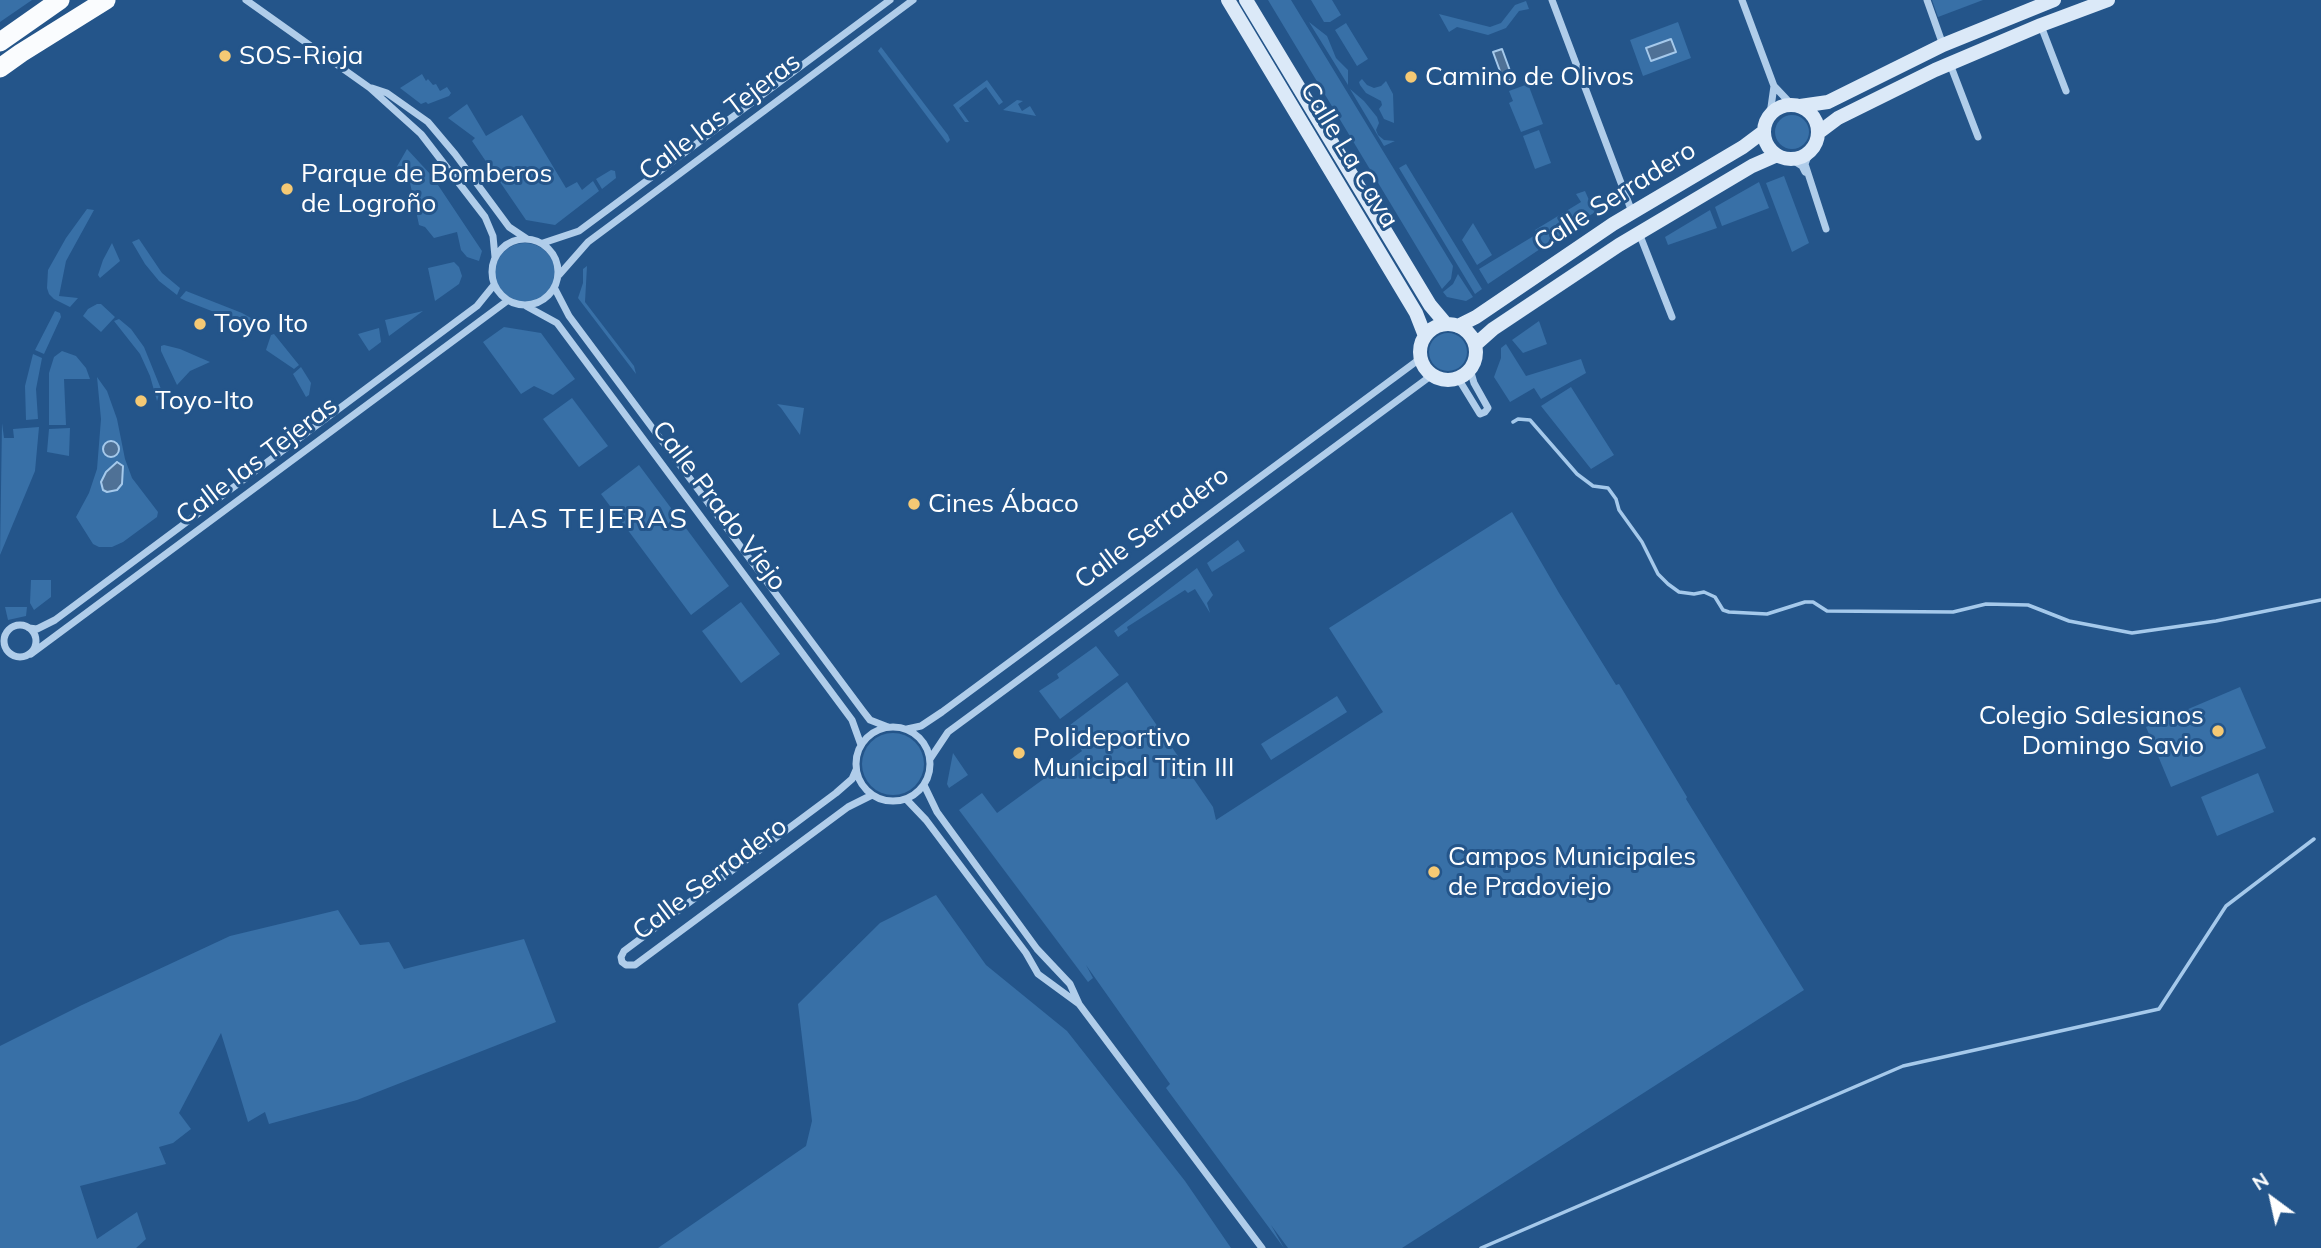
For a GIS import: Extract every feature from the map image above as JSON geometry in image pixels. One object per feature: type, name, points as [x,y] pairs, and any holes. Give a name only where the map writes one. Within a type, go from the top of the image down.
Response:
[{"type":"highway","points":[[0,36],[44,0]]},
{"type":"highway","points":[[0,42],[60,0]]},
{"type":"highway","points":[[0,68],[106,0]]},
{"type":"main road","name":"Calle La Cava","points":[[1228,0],[1416,313],[1425,336]]},
{"type":"main road","name":"Calle La Cava","points":[[1245,0],[1430,305],[1452,325]]},
{"type":"main road","points":[[2054,0],[2034,4],[1943,45],[1828,102],[1783,105],[1770,114],[1763,132],[1767,145],[1784,157],[1798,158],[1810,151],[1818,133],[1838,118],[1950,64],[2108,0]]},
{"type":"main road","points":[[1796,105],[1814,116],[1818,133]]},
{"type":"main road","name":"Calle Serradero","points":[[1452,325],[1476,317],[1632,212],[1743,147],[1763,132]]},
{"type":"main road","name":"Calle Serradero","points":[[1475,345],[1493,329],[1638,232],[1752,166],[1784,157]]},
{"type":"main road","points":[[1452,325],[1469,333],[1475,345],[1474,361],[1470,369],[1455,379],[1443,379],[1432,375],[1425,367],[1421,358],[1421,346],[1425,336],[1434,327],[1452,325]]},
{"type":"street","points":[[246,0],[370,88],[421,134],[485,217],[493,236],[494,285],[507,301],[526,306],[538,304],[555,289],[559,275],[558,263],[552,251],[543,243],[527,239],[516,240],[502,248],[495,257]]},
{"type":"street","name":"Calle las Tejeras","points":[[543,243],[579,231],[890,0]]},
{"type":"street","name":"Calle las Tejeras","points":[[559,275],[588,242],[913,0]]},
{"type":"street","points":[[1563,0],[1552,2],[1632,212]]},
{"type":"street","points":[[1742,0],[1774,86],[1770,114]]},
{"type":"street","points":[[1927,0],[1943,45]]},
{"type":"street","points":[[2041,25],[2066,91]]},
{"type":"street","points":[[1950,64],[1979,137]]},
{"type":"street","points":[[1774,86],[1796,105]]},
{"type":"street","points":[[370,88],[387,93],[428,121],[509,227],[527,239]]},
{"type":"street","points":[[1810,151],[1805,164],[1826,229]]},
{"type":"street","points":[[1784,157],[1802,166],[1811,182]]},
{"type":"street","points":[[1638,232],[1672,317]]},
{"type":"street","name":"Calle las Tejeras","points":[[29,628],[37,629],[55,620],[477,306],[494,285]]},
{"type":"street","name":"Calle Prado Viejo","points":[[555,289],[569,316],[863,711],[870,720],[888,727]]},
{"type":"street","name":"Calle las Tejeras","points":[[30,654],[507,301]]},
{"type":"street","name":"Calle Prado Viejo","points":[[526,306],[556,323],[852,720],[861,745]]},
{"type":"street","name":"Calle Serradero","points":[[907,729],[921,726],[942,712],[1421,358]]},
{"type":"street","points":[[1455,379],[1461,383],[1480,414],[1483,414],[1488,408],[1474,383],[1470,369]]},
{"type":"street","name":"Calle Serradero","points":[[930,759],[948,732],[1432,375]]},
{"type":"street","points":[[19,625],[29,628],[37,640],[30,654],[20,658],[6,650],[4,639],[9,629],[19,625]]},
{"type":"street","points":[[888,727],[907,729],[925,744],[930,759],[928,777],[924,785],[906,799],[886,801],[872,795],[861,784],[856,770],[857,754],[861,745],[873,733],[888,727]]},
{"type":"street","name":"Calle Serradero","points":[[856,770],[852,779],[836,793],[624,951],[622,962],[629,966],[635,965],[848,807],[872,795]]},
{"type":"street","points":[[924,785],[945,822],[1037,949],[1070,984],[1079,1004],[1262,1248]]},
{"type":"street","points":[[906,799],[926,820],[1018,942],[1038,974],[1079,1004]]},
{"type":"street","points":[[1038,974],[1048,975],[1054,965]]},
{"type":"shaded area","points":[[0,0],[32,0],[0,22]]},
{"type":"shaded area","points":[[1268,0],[1291,0],[1453,266],[1451,279],[1442,289]]},
{"type":"shaded area","points":[[1311,0],[1332,0],[1341,15],[1330,22],[1324,22]]},
{"type":"shaded area","points":[[1932,0],[1983,0],[1938,17]]},
{"type":"shaded area","points":[[1526,1],[1529,9],[1519,11],[1506,28],[1488,35],[1457,27],[1449,32],[1439,14],[1490,27],[1501,23],[1515,5]]},
{"type":"shaded area","points":[[1309,22],[1327,36],[1336,58],[1348,70],[1348,85]]},
{"type":"shaded area","points":[[1678,22],[1691,58],[1643,76],[1630,40]]},
{"type":"shaded area","points":[[1346,23],[1368,59],[1357,66],[1335,30]]},
{"type":"shaded area","points":[[1671,39],[1676,52],[1651,61],[1646,48]]},
{"type":"shaded area","points":[[881,47],[948,135],[950,140],[947,143],[878,51]]},
{"type":"shaded area","points":[[1502,49],[1513,79],[1504,82],[1493,52]]},
{"type":"shaded area","points":[[422,74],[426,81],[428,79],[433,85],[436,84],[440,91],[447,87],[451,93],[449,96],[421,104],[400,88]]},
{"type":"shaded area","points":[[1362,79],[1374,88],[1386,81],[1393,94],[1394,123],[1384,119],[1379,109],[1381,101],[1366,93],[1359,82]]},
{"type":"shaded area","points":[[987,80],[1003,102],[999,105],[986,87],[959,108],[969,122],[965,122],[953,105]]},
{"type":"shaded area","points":[[1528,84],[1543,124],[1521,132],[1509,103],[1513,101],[1509,91]]},
{"type":"shaded area","points":[[1350,89],[1377,117],[1378,135],[1384,140],[1395,141],[1384,146]]},
{"type":"shaded area","points":[[1017,100],[1023,101],[1018,104],[1022,111],[1030,106],[1036,116],[1003,110]]},
{"type":"shaded area","points":[[467,104],[486,136],[522,115],[566,188],[577,182],[582,190],[593,181],[599,191],[555,225],[526,220],[472,141],[475,138],[448,118]]},
{"type":"shaded area","points":[[1792,115],[1804,120],[1809,132],[1804,144],[1792,149],[1780,144],[1775,132],[1780,120]]},
{"type":"shaded area","points":[[1539,130],[1551,163],[1535,169],[1523,136]]},
{"type":"shaded area","points":[[407,149],[432,176],[482,251],[479,261],[467,257],[461,250],[457,232],[434,238],[425,227],[419,225],[409,178],[395,170]]},
{"type":"shaded area","points":[[1406,164],[1482,289],[1475,294],[1399,168]]},
{"type":"shaded area","points":[[611,170],[615,171],[616,178],[602,189],[596,179]]},
{"type":"shaded area","points":[[1784,176],[1809,243],[1792,252],[1766,183]]},
{"type":"shaded area","points":[[1759,182],[1769,208],[1722,226],[1715,207]]},
{"type":"shaded area","points":[[1585,191],[1589,200],[1600,196],[1604,206],[1488,284],[1479,269],[1537,234],[1535,230],[1581,202],[1576,194]]},
{"type":"shaded area","points":[[87,209],[94,210],[66,261],[59,296],[78,298],[70,307],[49,294],[48,270]]},
{"type":"shaded area","points":[[1710,210],[1717,228],[1668,245],[1665,237]]},
{"type":"shaded area","points":[[1473,223],[1492,255],[1477,265],[1462,240]]},
{"type":"shaded area","points":[[139,239],[162,273],[180,288],[177,295],[159,281],[145,264],[132,242]]},
{"type":"shaded area","points":[[112,243],[120,261],[100,278],[98,275],[103,260]]},
{"type":"shaded area","points":[[525,243],[546,252],[555,273],[546,294],[525,303],[504,294],[495,273],[504,252]]},
{"type":"shaded area","points":[[454,262],[462,276],[459,284],[435,301],[428,268]]},
{"type":"shaded area","points":[[587,266],[585,302],[634,366],[636,374],[578,298],[583,283],[583,269]]},
{"type":"shaded area","points":[[1458,274],[1473,297],[1466,301],[1447,297],[1443,292],[1453,284]]},
{"type":"shaded area","points":[[186,291],[242,313],[265,326],[263,331],[180,298]]},
{"type":"shaded area","points":[[97,304],[101,304],[115,317],[101,332],[83,316]]},
{"type":"shaded area","points":[[55,311],[60,313],[61,317],[44,354],[35,350]]},
{"type":"shaded area","points":[[423,311],[389,336],[385,320]]},
{"type":"shaded area","points":[[119,319],[131,329],[144,347],[161,389],[157,401],[140,354],[114,321]]},
{"type":"shaded area","points":[[1539,321],[1547,344],[1523,353],[1512,340]]},
{"type":"shaded area","points":[[504,327],[541,333],[575,379],[553,395],[534,386],[521,394],[483,342]]},
{"type":"shaded area","points":[[379,328],[381,342],[369,351],[358,334]]},
{"type":"shaded area","points":[[1448,333],[1461,339],[1467,352],[1461,365],[1448,371],[1435,365],[1429,352],[1435,339]]},
{"type":"shaded area","points":[[274,334],[299,365],[294,369],[266,350],[271,335]]},
{"type":"shaded area","points":[[1506,344],[1526,376],[1581,359],[1586,373],[1541,399],[1534,388],[1510,402],[1494,377],[1501,358],[1501,348]]},
{"type":"shaded area","points":[[161,346],[210,362],[190,371],[177,385],[161,351]]},
{"type":"shaded area","points":[[62,351],[76,356],[86,368],[90,379],[64,379],[66,425],[49,425],[49,373],[54,357]]},
{"type":"shaded area","points":[[33,354],[42,358],[36,389],[38,419],[26,420],[25,386]]},
{"type":"shaded area","points":[[301,367],[311,383],[309,395],[306,397],[293,374]]},
{"type":"shaded area","points":[[97,377],[107,391],[117,419],[125,459],[132,478],[158,512],[157,517],[112,547],[93,544],[76,517],[89,493],[97,469],[101,419]]},
{"type":"shaded area","points":[[1571,387],[1614,455],[1591,469],[1541,406]]},
{"type":"shaded area","points":[[572,398],[608,446],[579,467],[543,419]]},
{"type":"shaded area","points":[[777,404],[804,408],[800,435],[781,408]]},
{"type":"shaded area","points":[[2,423],[4,438],[14,438],[13,429],[39,427],[35,471],[0,555]]},
{"type":"shaded area","points":[[70,428],[69,456],[47,452],[49,429]]},
{"type":"shaded area","points":[[111,441],[117,443],[117,455],[111,457],[105,455],[103,449],[105,443]]},
{"type":"shaded area","points":[[117,462],[123,466],[122,484],[117,490],[107,492],[103,490],[101,482],[106,472]]},
{"type":"shaded area","points":[[639,465],[729,586],[691,615],[601,494]]},
{"type":"shaded area","name":"Campos Municipales de Pradoviejo","points":[[1512,512],[1559,593],[1616,685],[1619,684],[1686,799],[1804,990],[1402,1248],[1288,1248],[1271,1225],[1284,1248],[1166,1088],[1170,1084],[1086,965],[1093,978],[1088,982],[959,810],[982,793],[997,813],[1082,751],[1066,728],[1127,682],[1213,807],[1216,820],[1383,712],[1329,628]]},
{"type":"shaded area","points":[[1238,540],[1245,551],[1212,572],[1207,563]]},
{"type":"shaded area","points":[[1197,568],[1213,595],[1207,603],[1210,613],[1195,589],[1188,593],[1185,590],[1127,627],[1128,630],[1118,637],[1114,631]]},
{"type":"shaded area","points":[[31,580],[51,580],[51,597],[34,610],[30,603]]},
{"type":"shaded area","points":[[741,602],[780,654],[741,683],[702,631]]},
{"type":"shaded area","points":[[5,607],[27,607],[26,616],[8,620]]},
{"type":"shaded area","points":[[1096,646],[1119,675],[1060,719],[1039,691],[1059,678],[1057,674]]},
{"type":"shaded area","points":[[2240,687],[2266,748],[2171,787],[2146,727]]},
{"type":"shaded area","points":[[1337,696],[1347,712],[1271,760],[1261,744]]},
{"type":"shaded area","points":[[893,733],[905,735],[915,742],[922,752],[922,776],[915,786],[905,793],[893,795],[881,793],[871,786],[864,776],[862,764],[864,752],[871,742],[881,735]]},
{"type":"shaded area","points":[[953,753],[968,775],[949,788],[947,784]]},
{"type":"shaded area","points":[[2258,773],[2274,812],[2217,836],[2201,797]]},
{"type":"shaded area","points":[[936,895],[986,965],[1067,1031],[1185,1181],[1231,1248],[658,1248],[806,1146],[812,1121],[798,1004],[880,923]]},
{"type":"shaded area","points":[[338,910],[360,945],[389,942],[404,969],[524,939],[556,1022],[357,1100],[269,1124],[265,1112],[248,1122],[221,1033],[179,1113],[191,1129],[173,1143],[159,1147],[166,1164],[80,1186],[97,1239],[137,1212],[146,1239],[136,1248],[0,1248],[0,1046],[230,936]]},
{"type":"waterway","points":[[1513,422],[1518,419],[1530,420],[1577,474],[1593,486],[1608,488],[1616,499],[1619,510],[1642,542],[1658,574],[1668,584],[1679,592],[1704,592],[1715,597],[1723,610],[1729,612],[1767,614],[1805,602],[1813,602],[1827,611],[1953,612],[1986,604],[2028,605],[2069,621],[2132,633],[2216,621],[2321,600]]},
{"type":"waterway","points":[[1481,1248],[1903,1066],[2159,1009],[2226,906],[2314,839]]},
{"type":"place","name":"SOS-Rioja","points":[[225,56]]},
{"type":"place","name":"Camino de Olivos","points":[[1411,77]]},
{"type":"place","name":"Parque de Bomberos de Logroño","points":[[287,189]]},
{"type":"place","name":"Toyo Ito","points":[[200,324]]},
{"type":"place","name":"Toyo-Ito","points":[[141,401]]},
{"type":"place","name":"Cines Ábaco","points":[[914,504]]},
{"type":"place","name":"Colegio Salesianos Domingo Savio","points":[[2218,731]]},
{"type":"place","name":"Polideportivo Municipal Titin III","points":[[1019,753]]},
{"type":"place","name":"Campos Municipales de Pradoviejo","points":[[1434,872]]},
{"type":"district","name":"LAS TEJERAS","points":[[590,520]]}]
